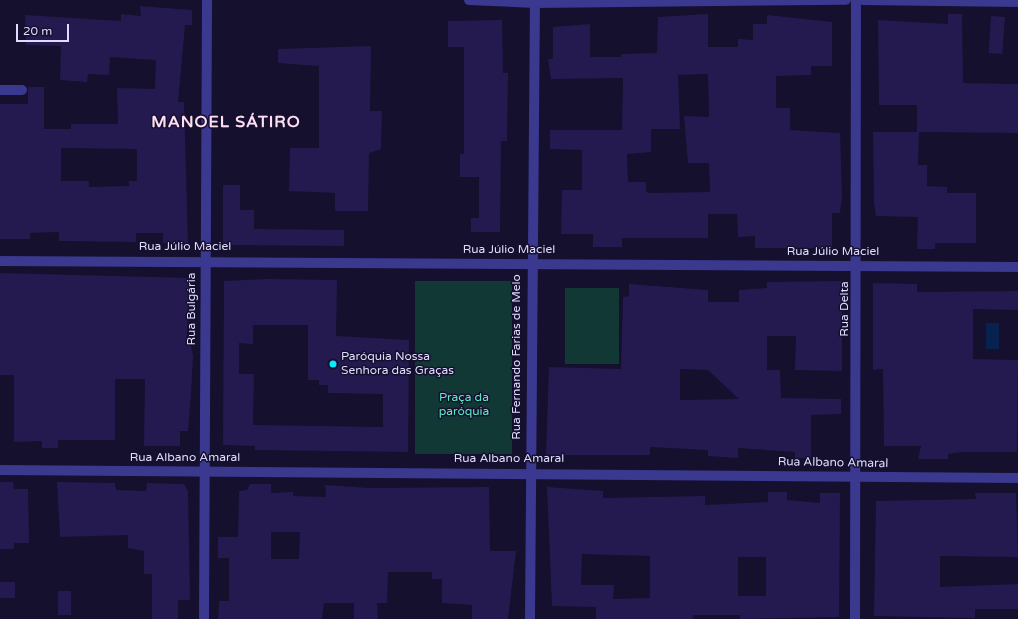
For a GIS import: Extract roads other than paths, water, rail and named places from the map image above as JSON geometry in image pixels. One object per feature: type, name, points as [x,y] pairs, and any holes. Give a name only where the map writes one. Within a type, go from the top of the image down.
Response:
[{"type":"street","name":"Rua Bulgária","points":[[204,619],[207,0]]},
{"type":"street","points":[[469,0],[846,0]]},
{"type":"street","name":"Rua Delta","points":[[855,619],[858,265],[856,0]]},
{"type":"street","points":[[863,0],[1018,2]]},
{"type":"street","name":"Rua Fernando Farias de Melo","points":[[530,619],[528,471],[535,1]]},
{"type":"street","points":[[0,90],[22,90]]},
{"type":"street","name":"Rua Júlio Maciel","points":[[0,261],[206,260],[530,264],[1018,267]]},
{"type":"street","name":"Rua Albano Amaral","points":[[0,470],[204,472],[528,471],[1018,478]]},
{"type":"water","points":[[986,323],[999,323],[999,349],[986,349]]},
{"type":"place","name":"Paróquia Nossa Senhora das Graças","points":[[333,364]]},
{"type":"district","name":"MANOEL SÁTIRO","points":[[226,122]]},
{"type":"park label","name":"Praça da paróquia","points":[[464,405]]}]
